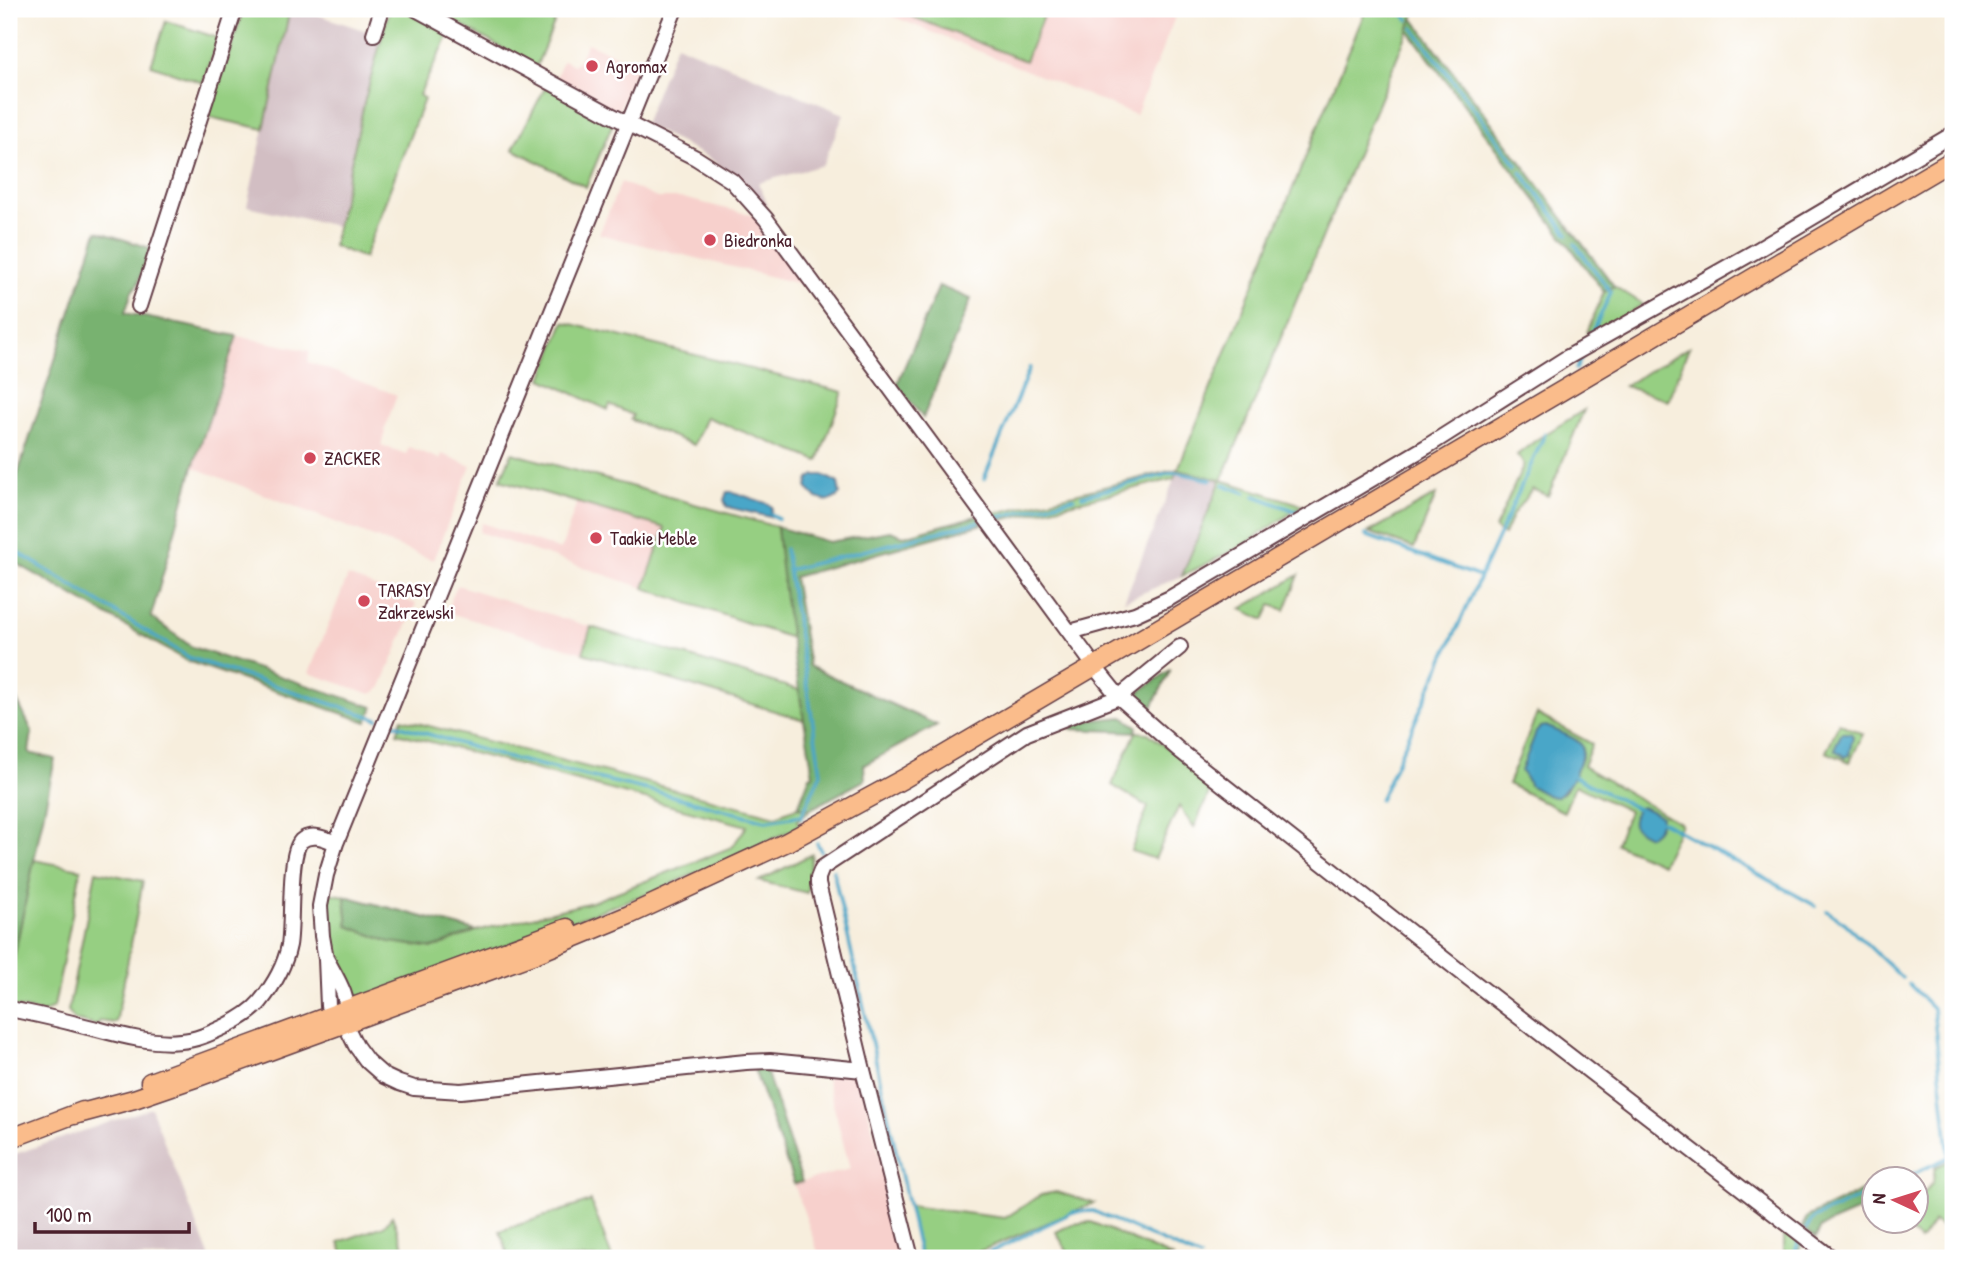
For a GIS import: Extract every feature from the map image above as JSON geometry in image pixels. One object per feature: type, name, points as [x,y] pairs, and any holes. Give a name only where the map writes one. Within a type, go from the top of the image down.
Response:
[{"type":"main road","points":[[9,1139],[74,1115],[134,1099],[341,1016],[534,954],[629,915],[787,842],[862,803],[1953,160]]},
{"type":"street","points":[[139,306],[235,9]]},
{"type":"street","points":[[374,34],[382,9]]},
{"type":"street","points":[[416,9],[722,173],[751,201],[1119,697],[1179,750],[1462,973],[1832,1258]]},
{"type":"street","points":[[675,9],[336,843],[320,906],[326,959],[341,987],[341,1016],[361,1054],[384,1076],[414,1088],[461,1091],[514,1087],[770,1061],[863,1070]]},
{"type":"street","points":[[1070,632],[1135,614],[1170,598],[1415,453],[1568,357],[1754,252],[1953,134]]},
{"type":"street","points":[[911,1258],[818,884],[822,868],[1027,733],[1119,697],[1180,647]]},
{"type":"street","points":[[9,1009],[127,1037],[166,1041],[184,1041],[200,1037],[238,1020],[259,1003],[271,987],[286,955],[292,922],[296,849],[311,836],[336,843]]},
{"type":"shaded area","points":[[290,9],[300,9],[382,36],[336,226],[247,206]]},
{"type":"shaded area","points":[[875,9],[1154,9],[1175,17],[1136,115]]},
{"type":"shaded area","points":[[587,43],[637,64],[618,112],[556,77],[563,60],[574,65]]},
{"type":"shaded area","points":[[676,44],[844,114],[823,165],[758,183],[768,205],[761,202],[747,185],[709,158],[644,124]]},
{"type":"shaded area","points":[[621,182],[657,198],[683,198],[756,216],[809,286],[599,234]]},
{"type":"shaded area","points":[[237,336],[310,351],[308,362],[397,395],[381,445],[406,454],[409,447],[440,459],[442,454],[471,466],[433,560],[193,467]]},
{"type":"shaded area","points":[[1178,470],[1221,480],[1182,576],[1124,601]]},
{"type":"shaded area","points":[[577,502],[666,528],[644,588],[479,532],[482,523],[561,550]]},
{"type":"shaded area","points":[[348,576],[416,604],[380,689],[371,694],[309,673]]},
{"type":"shaded area","points":[[457,585],[591,627],[583,653],[446,612]]},
{"type":"shaded area","points":[[825,1073],[856,1075],[861,1082],[905,1258],[820,1258],[794,1184],[850,1169]]},
{"type":"shaded area","points":[[151,1108],[210,1258],[9,1258],[9,1156]]},
{"type":"green space","points":[[244,9],[290,9],[264,129],[208,117]]},
{"type":"green space","points":[[407,9],[450,33],[419,95],[424,99],[364,258],[333,246],[364,103],[389,11]]},
{"type":"green space","points":[[445,9],[560,9],[536,67],[443,15]]},
{"type":"green space","points":[[893,9],[1046,9],[1025,61]]},
{"type":"green space","points":[[1366,9],[1417,9],[1222,480],[1303,505],[1244,545],[1182,576],[1221,480],[1178,470],[1174,479],[997,521],[992,514],[1178,469]]},
{"type":"green space","points":[[1413,18],[1614,286],[1604,292],[1408,30]]},
{"type":"green space","points":[[166,21],[218,38],[203,83],[151,65]]},
{"type":"green space","points":[[546,86],[613,123],[586,187],[513,149]]},
{"type":"green space","points":[[97,231],[150,248],[125,313],[237,336],[193,467],[151,617],[192,647],[373,707],[367,722],[187,661],[9,559],[9,501]]},
{"type":"green space","points":[[939,286],[971,299],[923,418],[897,384]]},
{"type":"green space","points":[[1614,286],[1643,304],[1599,333],[1587,332],[1604,292]]},
{"type":"green space","points":[[564,322],[843,392],[818,461],[706,417],[694,445],[631,420],[633,415],[610,405],[608,410],[542,379]]},
{"type":"green space","points":[[1689,347],[1668,400],[1624,386]]},
{"type":"green space","points":[[1584,410],[1548,496],[1532,489],[1512,516],[1504,535],[1495,529],[1524,464],[1517,455]]},
{"type":"green space","points":[[512,453],[777,527],[791,638],[644,588],[665,528],[500,480]]},
{"type":"green space","points":[[1436,495],[1414,548],[1369,532]]},
{"type":"green space","points":[[977,516],[983,524],[794,577],[809,666],[937,725],[864,765],[865,780],[811,809],[798,807],[810,776],[813,775],[788,620],[777,527],[829,542],[890,531],[904,536]]},
{"type":"green space","points":[[1299,575],[1285,610],[1271,605],[1264,620],[1241,609]]},
{"type":"green space","points":[[591,627],[799,690],[804,720],[583,653]]},
{"type":"green space","points":[[1171,669],[1148,715],[1131,698]]},
{"type":"green space","points":[[9,684],[32,731],[29,753],[55,759],[9,981]]},
{"type":"green space","points":[[1537,714],[1592,744],[1583,766],[1681,824],[1662,864],[1616,844],[1629,811],[1575,785],[1564,812],[1508,784]],"holes":[[[1546,727],[1578,741],[1582,758],[1562,794],[1530,785],[1528,779],[1541,728]]]},
{"type":"green space","points":[[1123,717],[1137,726],[1136,732],[1070,729],[1073,722]]},
{"type":"green space","points":[[402,719],[776,816],[798,807],[811,809],[797,821],[801,826],[656,891],[363,998],[350,991],[338,969],[327,916],[329,893],[345,896],[348,926],[433,948],[476,931],[592,902],[732,847],[747,826],[397,733]]},
{"type":"green space","points":[[1839,723],[1863,734],[1850,762],[1826,752]]},
{"type":"green space","points":[[1136,732],[1148,733],[1213,784],[1194,828],[1179,806],[1155,859],[1131,851],[1148,807],[1112,785]]},
{"type":"green space","points":[[812,854],[807,893],[759,881]]},
{"type":"green space","points":[[34,860],[81,869],[54,1007],[44,1013],[9,1006],[9,981]]},
{"type":"green space","points":[[96,871],[143,881],[116,1023],[99,1021],[98,1026],[74,1020],[68,1011]]},
{"type":"green space","points":[[345,896],[476,931],[433,948],[390,942],[348,926]]},
{"type":"green space","points":[[753,1066],[765,1067],[802,1182],[794,1184]]},
{"type":"green space","points":[[1953,1159],[1953,1235],[1934,1221],[1930,1227],[1930,1186],[1935,1167]]},
{"type":"green space","points":[[1056,1192],[1094,1203],[964,1258],[921,1258],[908,1206],[1005,1218],[1041,1195]]},
{"type":"green space","points":[[1860,1192],[1860,1210],[1821,1227],[1816,1238],[1802,1227],[1807,1217]]},
{"type":"green space","points":[[591,1201],[612,1258],[509,1258],[500,1231]]},
{"type":"green space","points":[[392,1216],[408,1258],[345,1258],[339,1242],[384,1226]]},
{"type":"green space","points":[[1091,1222],[1174,1258],[1071,1258],[1056,1232],[1072,1224]]},
{"type":"green space","points":[[1784,1228],[1803,1242],[1795,1258],[1784,1258]]},
{"type":"water","points":[[815,475],[823,475],[838,483],[840,494],[831,500],[822,500],[814,495],[807,487],[809,479]]},
{"type":"water","points":[[727,492],[769,504],[772,507],[770,517],[727,507],[724,500]]},
{"type":"water","points":[[1546,726],[1575,740],[1582,750],[1579,766],[1570,783],[1555,797],[1529,785],[1521,771],[1536,732]]},
{"type":"water","points":[[1842,733],[1850,733],[1853,736],[1849,755],[1845,757],[1835,750]]},
{"type":"water","points":[[1642,807],[1661,816],[1658,828],[1649,836],[1636,829],[1633,823],[1637,809]]},
{"type":"waterway","points":[[1399,9],[1408,20]]},
{"type":"waterway","points":[[1413,28],[1517,165]]},
{"type":"waterway","points":[[1521,172],[1568,234]]},
{"type":"waterway","points":[[1575,244],[1611,292],[1591,336]]},
{"type":"waterway","points":[[1576,369],[1582,356]]},
{"type":"waterway","points":[[984,479],[1030,367]]},
{"type":"waterway","points":[[1365,535],[1480,577],[1545,434]]},
{"type":"waterway","points":[[1082,496],[1175,472],[1211,480]]},
{"type":"waterway","points":[[1224,485],[1246,493]]},
{"type":"waterway","points":[[1255,496],[1301,513]]},
{"type":"waterway","points":[[996,518],[1074,498]]},
{"type":"waterway","points":[[771,514],[778,519]]},
{"type":"waterway","points":[[788,570],[978,522]]},
{"type":"waterway","points":[[9,547],[190,658],[378,719]]},
{"type":"waterway","points":[[785,549],[821,773],[802,818]]},
{"type":"waterway","points":[[1380,800],[1480,577]]},
{"type":"waterway","points":[[394,724],[505,757],[661,793],[766,821],[802,815]]},
{"type":"waterway","points":[[1573,776],[1640,810]]},
{"type":"waterway","points":[[1659,820],[1816,906]]},
{"type":"waterway","points":[[817,843],[821,851]]},
{"type":"waterway","points":[[833,870],[920,1258]]},
{"type":"waterway","points":[[1827,911],[1845,923],[1902,978]]},
{"type":"waterway","points":[[1909,984],[1933,1008],[1949,1157]]},
{"type":"waterway","points":[[1930,1166],[1953,1155]]},
{"type":"waterway","points":[[1806,1229],[1814,1218],[1860,1197]]},
{"type":"waterway","points":[[978,1258],[1073,1212],[1093,1211],[1200,1258]]},
{"type":"waterway","points":[[1793,1258],[1799,1240]]},
{"type":"place","name":"Agromax","points":[[592,66]]},
{"type":"place","name":"Biedronka","points":[[710,240]]},
{"type":"place","name":"ZACKER","points":[[310,458]]},
{"type":"place","name":"Taakie Meble","points":[[596,538]]},
{"type":"place","name":"TARASY Zakrzewski","points":[[364,601]]}]
